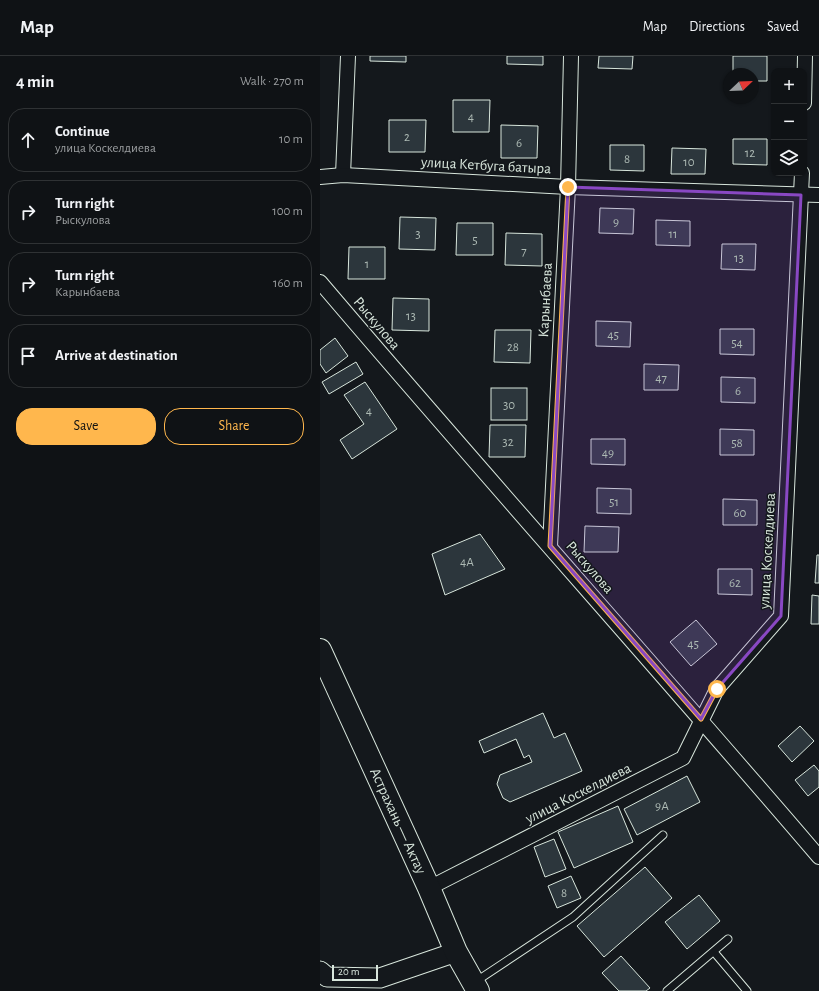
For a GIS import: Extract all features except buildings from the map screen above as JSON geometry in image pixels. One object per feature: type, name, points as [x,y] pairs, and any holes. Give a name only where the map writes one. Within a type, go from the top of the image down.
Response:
[{"type":"highway","name":"Астрахань — Актау","points":[[320,650],[430,888],[456,952],[476,987]]},
{"type":"street","points":[[344,175],[348,56]]},
{"type":"street","name":"Карынбаева","points":[[550,546],[568,187],[571,56]]},
{"type":"street","points":[[805,68],[806,56]]},
{"type":"street","name":"улица Кетбуга батыра","points":[[320,177],[344,175],[568,187],[819,195]]},
{"type":"street","name":"улица Коскелдиева","points":[[430,888],[683,758],[717,689],[781,616],[802,176]]},
{"type":"street","name":"Рыскулова","points":[[320,282],[701,719],[819,857]]},
{"type":"street","points":[[322,977],[380,978],[456,952]]},
{"type":"lane","points":[[476,987],[573,917],[663,835]]},
{"type":"lane","points":[[667,991],[728,940]]},
{"type":"lane","points":[[714,952],[747,991]]},
{"type":"highlighted area","points":[[568,187],[801,195],[781,616],[717,689],[701,719],[550,546]]},
{"type":"route","points":[[568,187],[550,546],[701,719],[717,689]]}]
